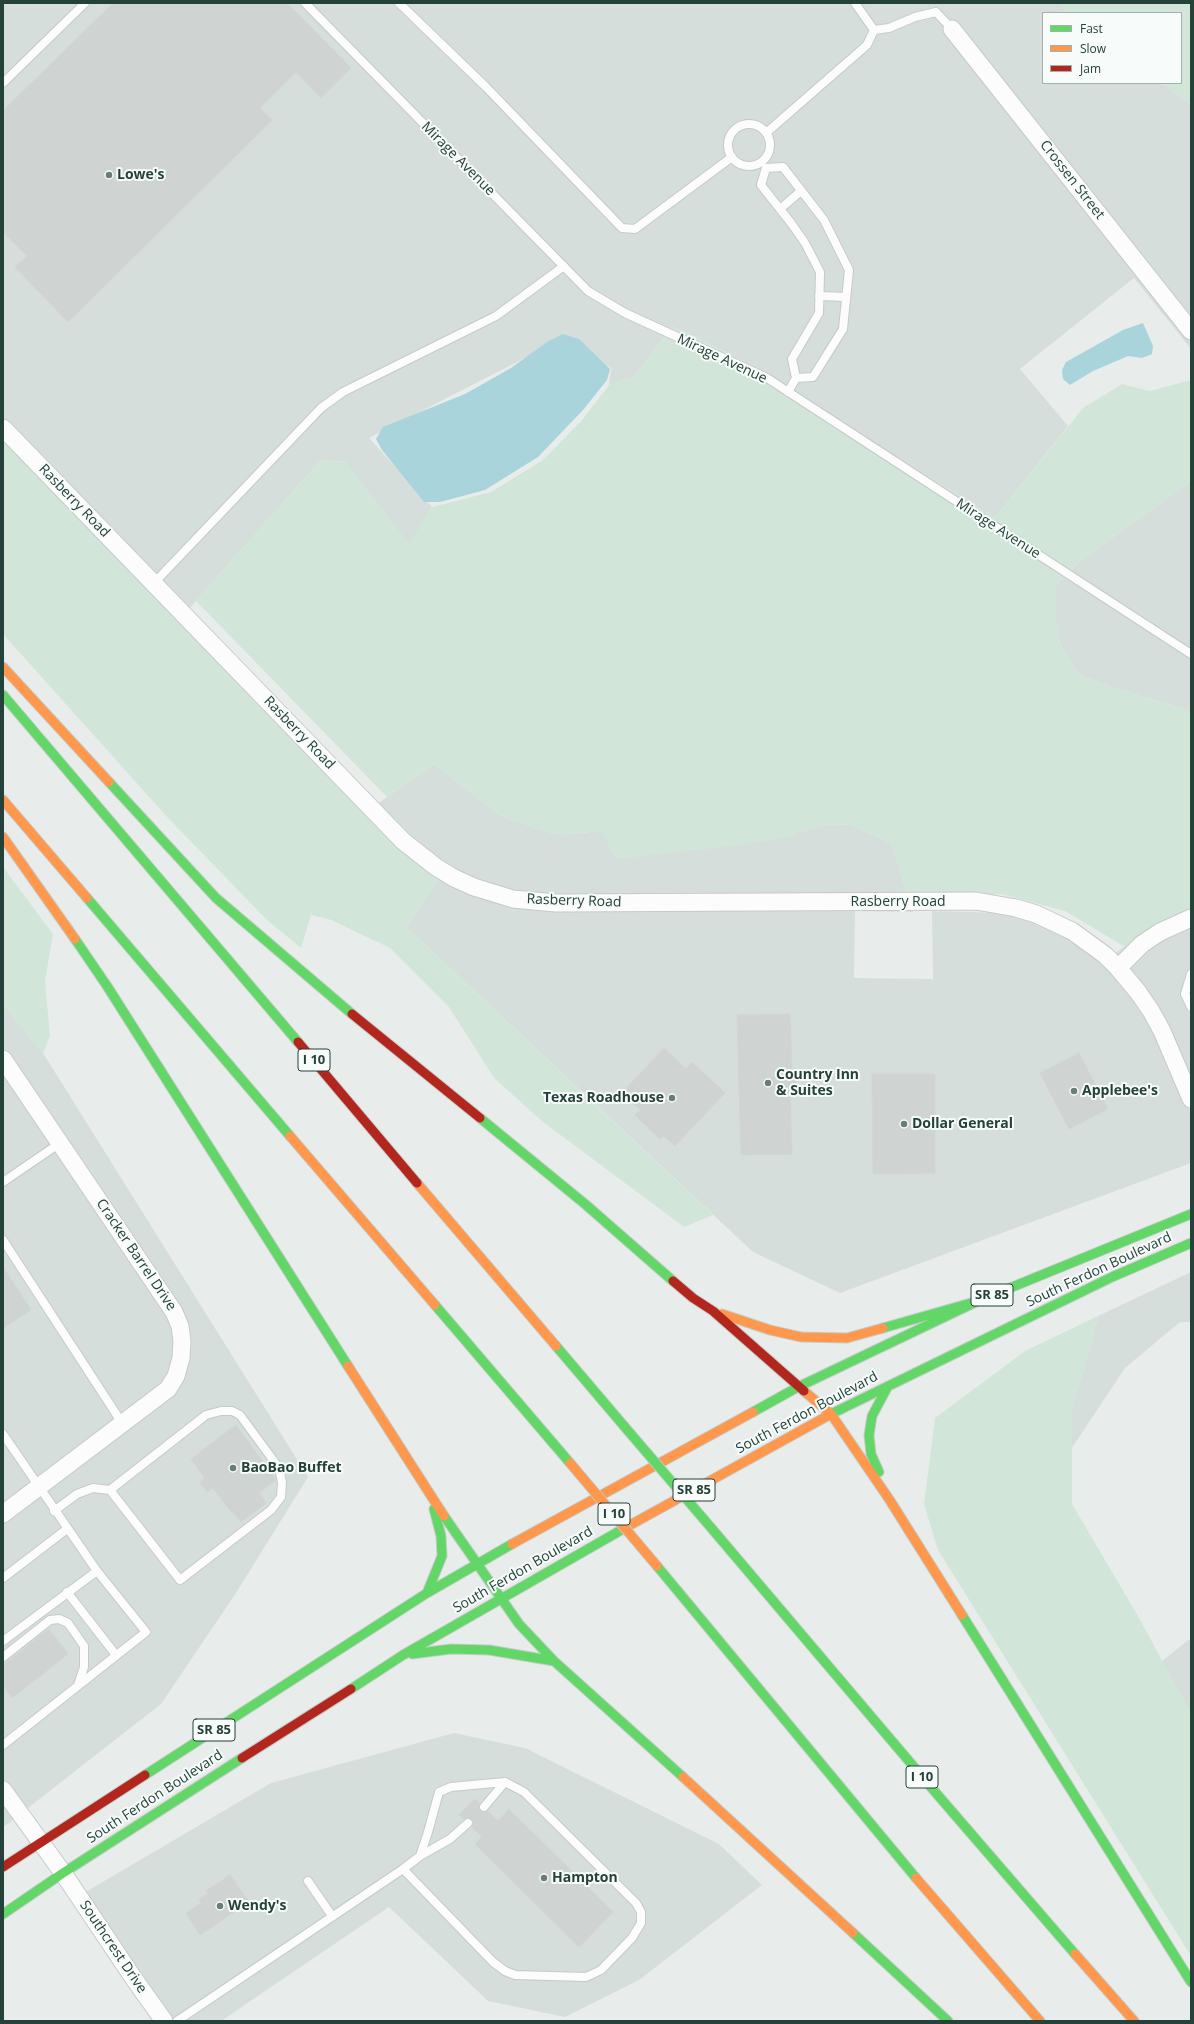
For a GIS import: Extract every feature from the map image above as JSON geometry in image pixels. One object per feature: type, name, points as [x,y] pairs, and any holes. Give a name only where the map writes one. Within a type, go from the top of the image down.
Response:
[{"type":"main road","points":[[3,667],[216,898],[353,1016],[585,1204],[693,1298],[713,1311],[798,1387],[831,1414],[889,1499],[1191,1982]]},
{"type":"main road","name":"I 10","points":[[3,695],[936,1793],[1134,2021]]},
{"type":"main road","name":"I 10","points":[[3,800],[570,1463],[924,1887],[1040,2021]]},
{"type":"main road","points":[[3,837],[150,1051],[430,1496],[502,1597],[519,1624],[554,1661],[614,1713],[948,2021]]},
{"type":"main road","name":"South Ferdon Boulevard","points":[[3,1867],[41,1841],[427,1593],[477,1563],[798,1387],[978,1301],[1191,1214]]},
{"type":"main road","name":"South Ferdon Boulevard","points":[[3,1914],[63,1873],[403,1656],[502,1597],[831,1414],[1112,1277],[1191,1243]]},
{"type":"main road","points":[[713,1311],[770,1330],[801,1337],[847,1338],[978,1301]]},
{"type":"main road","points":[[888,1386],[872,1416],[869,1435],[871,1454],[889,1499]]},
{"type":"main road","points":[[427,1593],[442,1556],[441,1536],[430,1496]]},
{"type":"main road","points":[[403,1656],[452,1649],[489,1650],[554,1661]]},
{"type":"street","name":"Crossen Street","points":[[952,29],[1191,331]]},
{"type":"street","name":"Rasberry Road","points":[[3,428],[403,841],[436,867],[474,887],[513,899],[556,903],[976,901],[1016,908],[1054,922],[1090,943],[1118,968],[1138,992],[1151,1011],[1162,1031],[1191,1099]]},
{"type":"street","points":[[1118,968],[1142,944],[1160,932],[1191,918]]},
{"type":"street","name":"Cracker Barrel Drive","points":[[3,1059],[174,1312],[180,1326],[182,1341],[181,1358],[168,1389],[3,1514]]},
{"type":"street","points":[[3,1790],[41,1841]]},
{"type":"street","name":"Southcrest Drive","points":[[41,1841],[164,2021]]},
{"type":"lane","points":[[3,83],[85,3]]},
{"type":"lane","name":"Mirage Avenue","points":[[305,3],[588,291],[625,313],[767,378],[1191,654]]},
{"type":"lane","points":[[399,3],[486,87],[622,228],[635,228],[732,157]]},
{"type":"lane","points":[[855,3],[874,30]]},
{"type":"lane","points":[[874,30],[889,28],[915,17],[936,12],[952,29]]},
{"type":"lane","points":[[766,133],[867,46],[874,30]]},
{"type":"lane","points":[[788,392],[796,378],[792,359],[819,313],[820,272],[805,243],[761,185],[764,165],[770,146],[766,133],[754,124],[740,126],[734,130],[728,143],[732,157],[744,165],[764,165],[783,167],[824,220],[849,270],[843,329],[813,377],[796,378]]},
{"type":"lane","points":[[780,209],[801,191]]},
{"type":"lane","points":[[154,583],[321,408],[343,392],[496,316],[564,266]]},
{"type":"lane","points":[[819,296],[846,297]]},
{"type":"lane","points":[[1191,974],[1185,994],[1191,1007]]},
{"type":"lane","points":[[3,1182],[60,1143]]},
{"type":"lane","points":[[3,1240],[122,1423]]},
{"type":"lane","points":[[54,1511],[77,1494],[93,1488],[110,1490],[206,1415],[221,1410],[232,1411],[240,1415],[279,1468],[282,1482],[281,1497],[271,1510],[180,1580],[110,1490]]},
{"type":"lane","points":[[3,1434],[54,1511],[97,1571],[146,1632],[3,1745]]},
{"type":"lane","points":[[3,1578],[67,1529]]},
{"type":"lane","points":[[3,1641],[97,1571]]},
{"type":"lane","points":[[67,1592],[116,1656]]},
{"type":"lane","points":[[3,1657],[50,1620],[60,1619],[68,1623],[84,1646],[84,1667],[78,1686]]},
{"type":"lane","points":[[484,1808],[505,1782]]},
{"type":"lane","points":[[403,1869],[493,1962],[506,1971],[516,1975],[586,1977],[600,1970],[632,1938],[641,1923],[641,1912],[636,1903],[524,1792],[505,1782],[451,1787],[439,1792],[420,1856]]},
{"type":"lane","points":[[176,2021],[403,1869],[420,1856],[450,1839],[468,1823]]},
{"type":"lane","points":[[308,1881],[332,1916]]},
{"type":"shaded area","points":[[3,3],[1057,3],[1068,12],[1042,12],[1042,84],[1163,84],[1191,105],[1191,349],[1134,278],[1020,369],[1068,426],[995,518],[747,363],[686,332],[672,327],[634,377],[609,385],[611,368],[576,346],[556,342],[369,438],[432,507],[409,545],[345,462],[321,460],[189,609],[3,440]]},
{"type":"shaded area","points":[[1191,481],[1191,711],[1117,689],[1079,675],[1060,644],[1056,621],[1056,585],[1081,560]]},
{"type":"shaded area","points":[[434,764],[501,816],[557,835],[602,831],[789,837],[798,832],[830,824],[851,825],[891,843],[913,912],[855,911],[854,978],[933,979],[932,911],[1006,913],[1041,923],[1114,954],[1160,922],[1191,909],[1191,1163],[840,1293],[753,1252],[406,927],[441,875],[373,807]]},
{"type":"shaded area","points":[[3,1004],[43,1053],[308,1477],[236,1593],[161,1704],[5,1826],[3,1823]]},
{"type":"shaded area","points":[[1191,1272],[1191,1322],[1180,1322],[1125,1368],[1072,1448],[1072,1407],[1098,1316]]},
{"type":"shaded area","points":[[1191,1638],[1191,1714],[1162,1661]]},
{"type":"shaded area","points":[[454,1733],[525,1748],[719,1844],[762,1885],[639,1980],[565,2017],[488,2001],[389,1907],[221,2021],[170,2021],[84,1893],[271,1783]]},
{"type":"green space","points":[[1057,3],[1191,3],[1191,105],[1163,84],[1182,84],[1182,12],[1068,12]]},
{"type":"green space","points":[[672,327],[686,332],[747,363],[995,518],[1083,408],[1122,384],[1150,391],[1191,380],[1191,481],[1081,560],[1056,585],[1056,621],[1060,644],[1079,675],[1117,689],[1191,711],[1191,909],[1160,922],[1125,947],[1065,911],[1001,894],[908,896],[891,843],[851,825],[830,824],[798,832],[789,837],[741,845],[615,859],[602,831],[557,835],[501,816],[434,764],[387,797],[196,601],[321,460],[345,462],[409,544],[432,507],[491,492],[543,460],[583,419],[609,385],[634,377]]},
{"type":"green space","points":[[3,440],[441,875],[406,927],[713,1215],[684,1227],[543,1122],[494,1078],[449,1007],[390,948],[331,920],[311,915],[301,948],[267,920],[168,818],[3,634]]},
{"type":"green space","points":[[3,867],[53,934],[45,981],[50,1036],[43,1053],[3,1004]]},
{"type":"green space","points":[[1098,1316],[1072,1407],[1072,1504],[1138,1616],[1191,1714],[1191,1956],[938,1550],[924,1504],[935,1418],[1025,1351]]},
{"type":"water","points":[[1143,323],[1153,346],[1152,354],[1142,358],[1128,356],[1093,371],[1070,385],[1063,379],[1062,370],[1066,362],[1123,330]]},
{"type":"water","points":[[563,334],[579,339],[610,369],[607,380],[583,410],[538,457],[485,490],[440,502],[424,502],[382,450],[376,439],[383,427],[465,394],[511,368],[547,342]]},
{"type":"building","name":"Lowe's","points":[[113,3],[287,3],[351,68],[321,98],[296,72],[260,108],[272,120],[68,322],[15,267],[27,256],[3,232],[3,111]]},
{"type":"building","name":"Country Inn & Suites","points":[[790,1014],[792,1071],[796,1071],[797,1094],[790,1094],[792,1154],[741,1155],[737,1015]]},
{"type":"building","name":"Texas Roadhouse","points":[[664,1048],[686,1069],[692,1062],[725,1093],[675,1146],[664,1136],[660,1139],[635,1115],[640,1110],[622,1093]]},
{"type":"building","name":"Applebee's","points":[[1079,1053],[1108,1109],[1069,1129],[1040,1073]]},
{"type":"building","name":"Dollar General","points":[[872,1074],[935,1074],[935,1173],[873,1174]]},
{"type":"building","points":[[3,1267],[31,1310],[3,1328]]},
{"type":"building","name":"BaoBao Buffet","points":[[236,1425],[276,1480],[259,1493],[266,1503],[241,1522],[233,1512],[232,1513],[213,1488],[207,1492],[200,1482],[205,1478],[191,1459]]},
{"type":"building","points":[[49,1629],[68,1654],[12,1698],[3,1686],[3,1665]]},
{"type":"building","name":"Hampton","points":[[475,1799],[480,1804],[480,1811],[488,1811],[498,1821],[509,1809],[613,1912],[579,1947],[475,1844],[482,1837],[472,1827],[472,1819],[464,1819],[459,1815]]},
{"type":"building","name":"Wendy's","points":[[230,1875],[249,1902],[200,1935],[186,1913],[201,1903],[199,1899],[208,1893],[206,1891]]},
{"type":"traffic: fast","points":[[3,695],[298,1042]]},
{"type":"traffic: fast","points":[[109,782],[216,898],[352,1014]]},
{"type":"traffic: fast","points":[[87,898],[290,1136]]},
{"type":"traffic: fast","points":[[75,939],[107,986],[348,1366]]},
{"type":"traffic: fast","points":[[480,1118],[585,1204],[673,1281]]},
{"type":"traffic: fast","points":[[798,1387],[978,1301],[1191,1214]]},
{"type":"traffic: fast","points":[[831,1414],[1112,1277],[1191,1243]]},
{"type":"traffic: fast","points":[[883,1328],[978,1301]]},
{"type":"traffic: fast","points":[[435,1305],[570,1463]]},
{"type":"traffic: fast","points":[[556,1346],[624,1426]]},
{"type":"traffic: fast","points":[[879,1472],[871,1454],[869,1435],[872,1416],[888,1386]]},
{"type":"traffic: fast","points":[[753,1412],[798,1387]]},
{"type":"traffic: fast","points":[[624,1426],[713,1530]]},
{"type":"traffic: fast","points":[[427,1593],[442,1556],[441,1536],[434,1509]]},
{"type":"traffic: fast","points":[[444,1516],[519,1624],[554,1661],[683,1777]]},
{"type":"traffic: fast","points":[[351,1689],[403,1655],[623,1529]]},
{"type":"traffic: fast","points":[[713,1530],[1075,1954]]},
{"type":"traffic: fast","points":[[145,1775],[427,1593],[512,1544]]},
{"type":"traffic: fast","points":[[657,1566],[916,1878]]},
{"type":"traffic: fast","points":[[962,1615],[1191,1982]]},
{"type":"traffic: fast","points":[[412,1654],[451,1649],[489,1650],[554,1661]]},
{"type":"traffic: fast","points":[[3,1914],[63,1873],[242,1758]]},
{"type":"traffic: fast","points":[[853,1933],[948,2021]]},
{"type":"traffic: slow","points":[[3,667],[109,782]]},
{"type":"traffic: slow","points":[[3,800],[87,898]]},
{"type":"traffic: slow","points":[[3,837],[75,939]]},
{"type":"traffic: slow","points":[[290,1136],[435,1305]]},
{"type":"traffic: slow","points":[[417,1183],[556,1346]]},
{"type":"traffic: slow","points":[[722,1314],[770,1330],[801,1337],[847,1338],[883,1328]]},
{"type":"traffic: slow","points":[[348,1366],[444,1516]]},
{"type":"traffic: slow","points":[[804,1391],[831,1414],[889,1499],[962,1615]]},
{"type":"traffic: slow","points":[[512,1544],[753,1412]]},
{"type":"traffic: slow","points":[[623,1529],[831,1414]]},
{"type":"traffic: slow","points":[[570,1463],[657,1566]]},
{"type":"traffic: slow","points":[[683,1777],[853,1933]]},
{"type":"traffic: slow","points":[[916,1878],[1040,2021]]},
{"type":"traffic: slow","points":[[1075,1954],[1134,2021]]},
{"type":"traffic: jam","points":[[352,1014],[480,1118]]},
{"type":"traffic: jam","points":[[298,1042],[417,1183]]},
{"type":"traffic: jam","points":[[673,1281],[693,1298],[713,1311],[804,1391]]},
{"type":"traffic: jam","points":[[242,1758],[351,1689]]},
{"type":"traffic: jam","points":[[3,1867],[145,1775]]},
{"type":"place","name":"Lowe's","points":[[109,175]]},
{"type":"place","name":"Country Inn & Suites","points":[[768,1083]]},
{"type":"place","name":"Applebee's","points":[[1074,1091]]},
{"type":"place","name":"Texas Roadhouse","points":[[672,1098]]},
{"type":"place","name":"Dollar General","points":[[904,1124]]},
{"type":"place","name":"BaoBao Buffet","points":[[233,1468]]},
{"type":"place","name":"Hampton","points":[[544,1878]]},
{"type":"place","name":"Wendy's","points":[[220,1906]]}]
